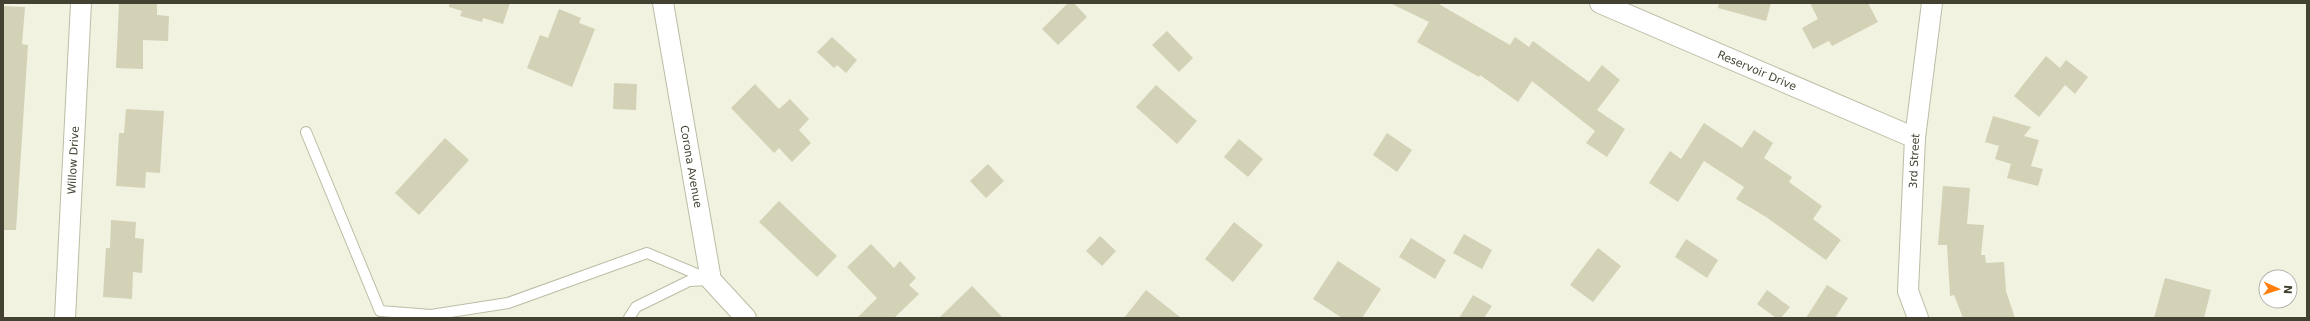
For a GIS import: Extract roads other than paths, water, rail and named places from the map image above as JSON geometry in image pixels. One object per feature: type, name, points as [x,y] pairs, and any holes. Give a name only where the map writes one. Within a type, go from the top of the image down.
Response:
[{"type":"street","name":"Willow Drive","points":[[65,318],[82,3]]},
{"type":"street","name":"Corona Avenue","points":[[663,3],[711,280]]},
{"type":"street","name":"Reservoir Drive","points":[[1600,3],[1916,138]]},
{"type":"street","name":"3rd Street","points":[[1918,318],[1908,291],[1916,138],[1932,3]]},
{"type":"street","points":[[711,280],[746,318]]},
{"type":"lane","points":[[306,132],[380,311],[431,315],[508,303],[647,253],[711,280]]},
{"type":"lane","points":[[629,318],[636,307],[690,281],[711,280]]}]
